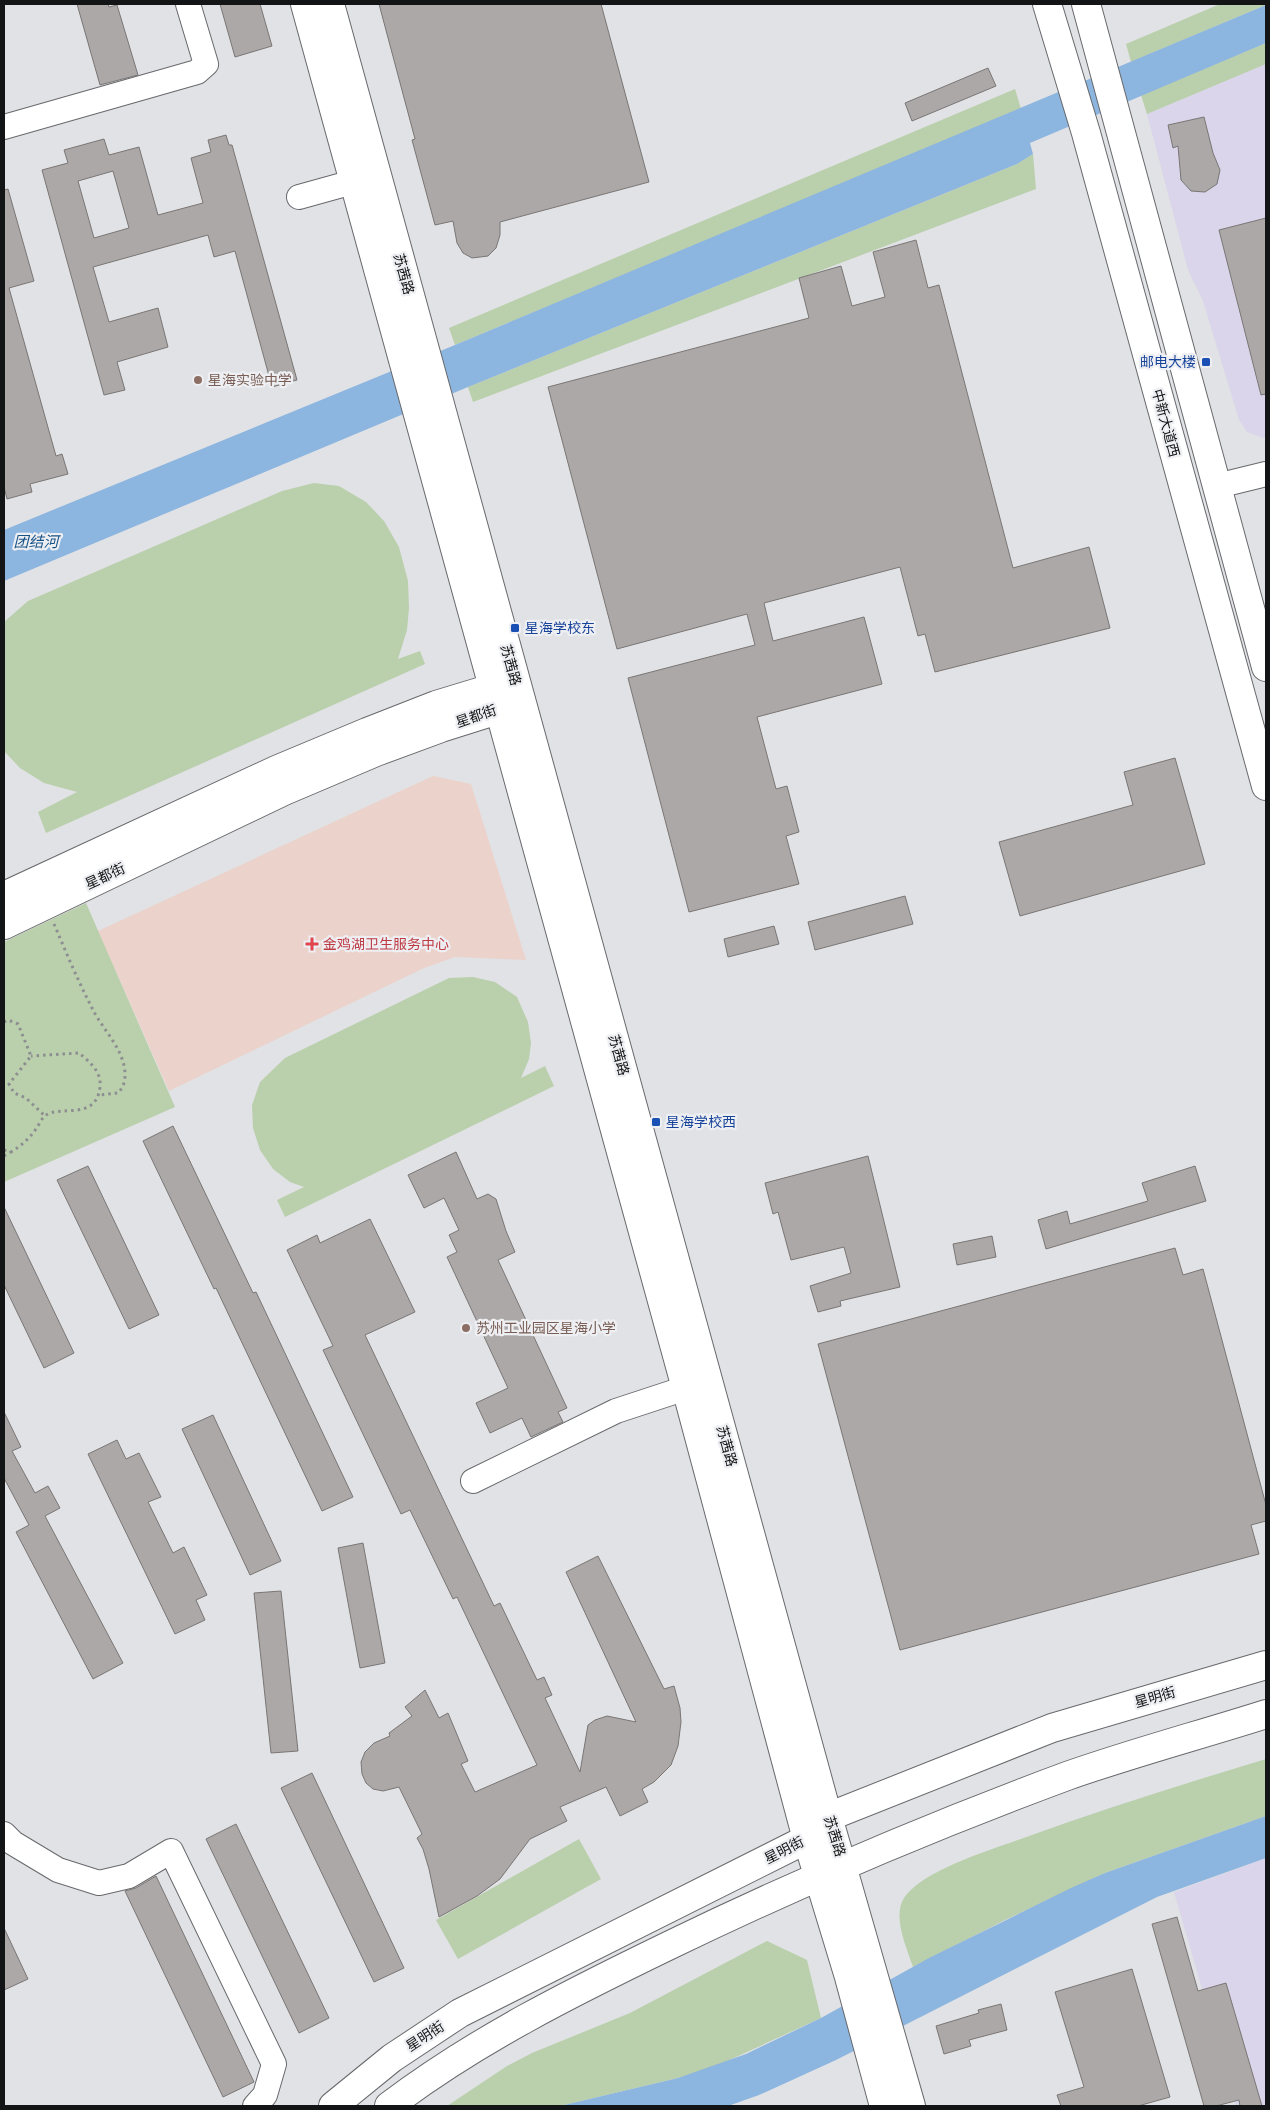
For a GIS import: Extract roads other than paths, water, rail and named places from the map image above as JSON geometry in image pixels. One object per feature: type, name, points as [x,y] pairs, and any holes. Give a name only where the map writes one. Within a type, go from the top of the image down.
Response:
[{"type":"main road","name":"苏茜路","points":[[305,4],[353,182],[408,335]]},
{"type":"main road","name":"苏茜路","points":[[330,4],[408,335],[433,425],[519,692],[828,1817],[843,1864],[860,1972],[884,2058],[911,2106]]},
{"type":"main road","name":"中新大道西","points":[[1047,4],[1086,133],[1266,786]]},
{"type":"main road","points":[[1086,4],[1266,667]]},
{"type":"main road","name":"苏茜路","points":[[433,425],[495,699],[686,1388],[807,1838],[818,1876],[860,1972]]},
{"type":"main road","name":"星都街","points":[[4,896],[285,766],[428,709],[495,699],[519,692]]},
{"type":"main road","name":"星都街","points":[[4,925],[284,791],[367,756],[441,728],[495,699]]},
{"type":"main road","name":"星明街","points":[[333,2106],[392,2058],[460,2013],[807,1838],[828,1817],[1052,1728],[1266,1665]]},
{"type":"main road","points":[[389,2106],[429,2076],[475,2046],[570,1995],[843,1864],[1070,1776],[1266,1714]]},
{"type":"main road","name":"苏茜路","points":[[884,2058],[884,2106]]},
{"type":"street","points":[[4,127],[197,72],[206,64],[188,4]]},
{"type":"street","points":[[299,197],[353,182]]},
{"type":"street","points":[[1217,486],[1266,474]]},
{"type":"street","points":[[473,1481],[616,1411],[686,1388]]},
{"type":"street","points":[[4,1834],[13,1844],[58,1870],[99,1883],[129,1876],[171,1851],[274,2064],[266,2095],[255,2106]]},
{"type":"water","name":"团结河","points":[[1266,5],[1266,43],[1030,143],[1033,154],[1017,164],[468,387],[4,581],[4,530],[455,345]]},
{"type":"water","points":[[1266,1816],[1266,1858],[1157,1897],[836,2060],[759,2095],[728,2106],[560,2106],[678,2078],[746,2054],[821,2018],[929,1958],[1071,1888],[1105,1873]]},
{"type":"place","name":"邮电大楼","points":[[1206,362]]},
{"type":"place","name":"星海实验中学","points":[[198,380]]},
{"type":"place","name":"星海学校东","points":[[515,628]]},
{"type":"place","name":"金鸡湖卫生服务中心","points":[[312,944]]},
{"type":"place","name":"星海学校西","points":[[656,1122]]},
{"type":"place","name":"苏州工业园区星海小学","points":[[466,1328]]}]
